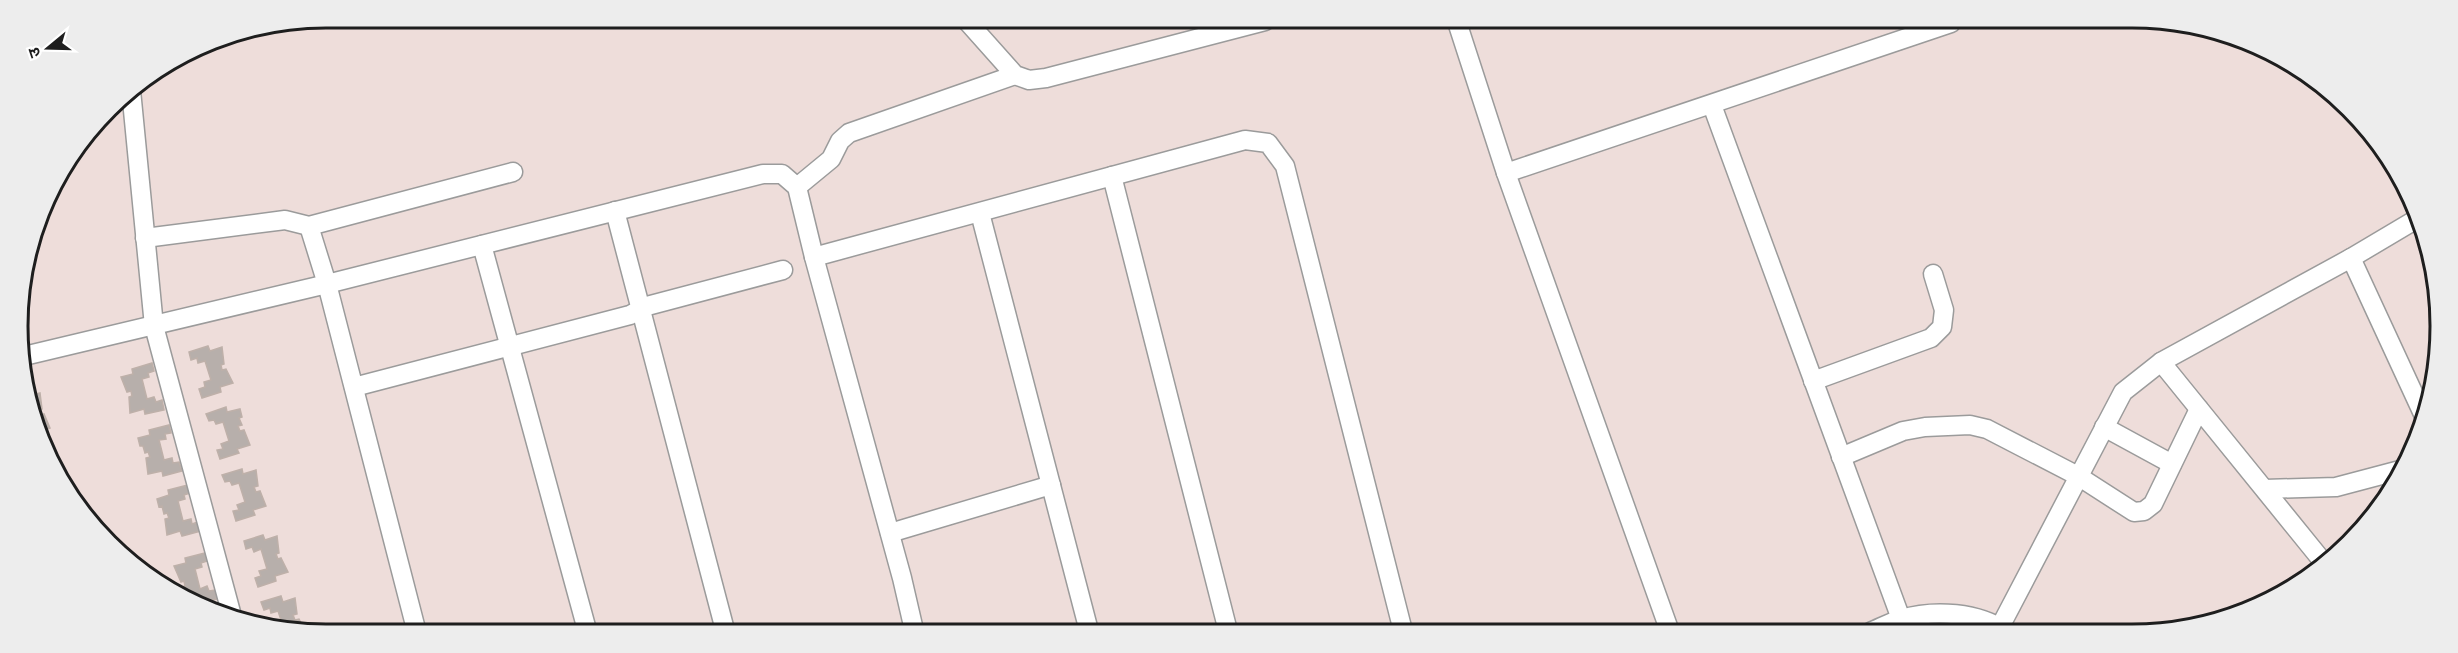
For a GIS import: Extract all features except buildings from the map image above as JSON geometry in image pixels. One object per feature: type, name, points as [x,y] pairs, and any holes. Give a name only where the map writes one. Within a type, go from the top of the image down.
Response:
[{"type":"street","points":[[973,28],[1015,75],[1029,80],[1046,78],[1238,28]]},
{"type":"street","points":[[1458,28],[1506,173],[1667,624]]},
{"type":"street","points":[[1506,173],[1936,28]]},
{"type":"street","points":[[797,187],[831,159],[840,141],[849,133],[1015,75]]},
{"type":"street","points":[[132,100],[154,326],[230,609]]},
{"type":"street","points":[[1712,105],[1901,619]]},
{"type":"street","points":[[814,257],[1245,140],[1268,142],[1285,166],[1401,624]]},
{"type":"street","points":[[146,238],[285,220],[309,226],[513,172]]},
{"type":"street","points":[[30,355],[327,284],[763,174],[782,174],[797,187],[913,624]]},
{"type":"street","points":[[1112,176],[1226,624]]},
{"type":"street","points":[[615,211],[723,624]]},
{"type":"street","points":[[980,213],[1087,624]]},
{"type":"street","points":[[2007,624],[2078,476],[2123,392],[2161,362],[2351,258],[2411,222]]},
{"type":"street","points":[[309,226],[327,284],[415,624]]},
{"type":"street","points":[[482,245],[585,624]]},
{"type":"street","points":[[2351,258],[2419,405]]},
{"type":"street","points":[[354,387],[630,315],[647,306],[783,270]]},
{"type":"street","points":[[1813,381],[1931,338],[1942,327],[1944,310],[1933,274]]},
{"type":"street","points":[[2161,362],[2320,558]]},
{"type":"street","points":[[1841,457],[1903,431],[1924,427],[1970,425],[1987,429],[2078,476],[2134,512],[2145,511],[2153,504],[2199,409]]},
{"type":"street","points":[[2104,427],[2172,464]]},
{"type":"street","points":[[2265,489],[2336,487],[2392,472]]},
{"type":"street","points":[[890,533],[1051,484]]},
{"type":"street","points":[[1889,624],[1901,619],[1934,613],[1968,616],[1989,624]]},
{"type":"shaded area","points":[[2132,28],[2190,34],[2246,51],[2297,79],[2328,102],[2356,130],[2379,161],[2407,212],[2424,268],[2430,326],[2424,385],[2407,441],[2390,476],[2356,523],[2328,551],[2280,585],[2246,602],[2190,619],[2170,622],[2151,624],[307,624],[268,619],[212,602],[177,585],[130,551],[90,508],[68,476],[44,422],[31,365],[29,307],[39,249],[59,195],[68,177],[90,145],[130,102],[177,68],[212,51],[268,34],[307,29]]}]
